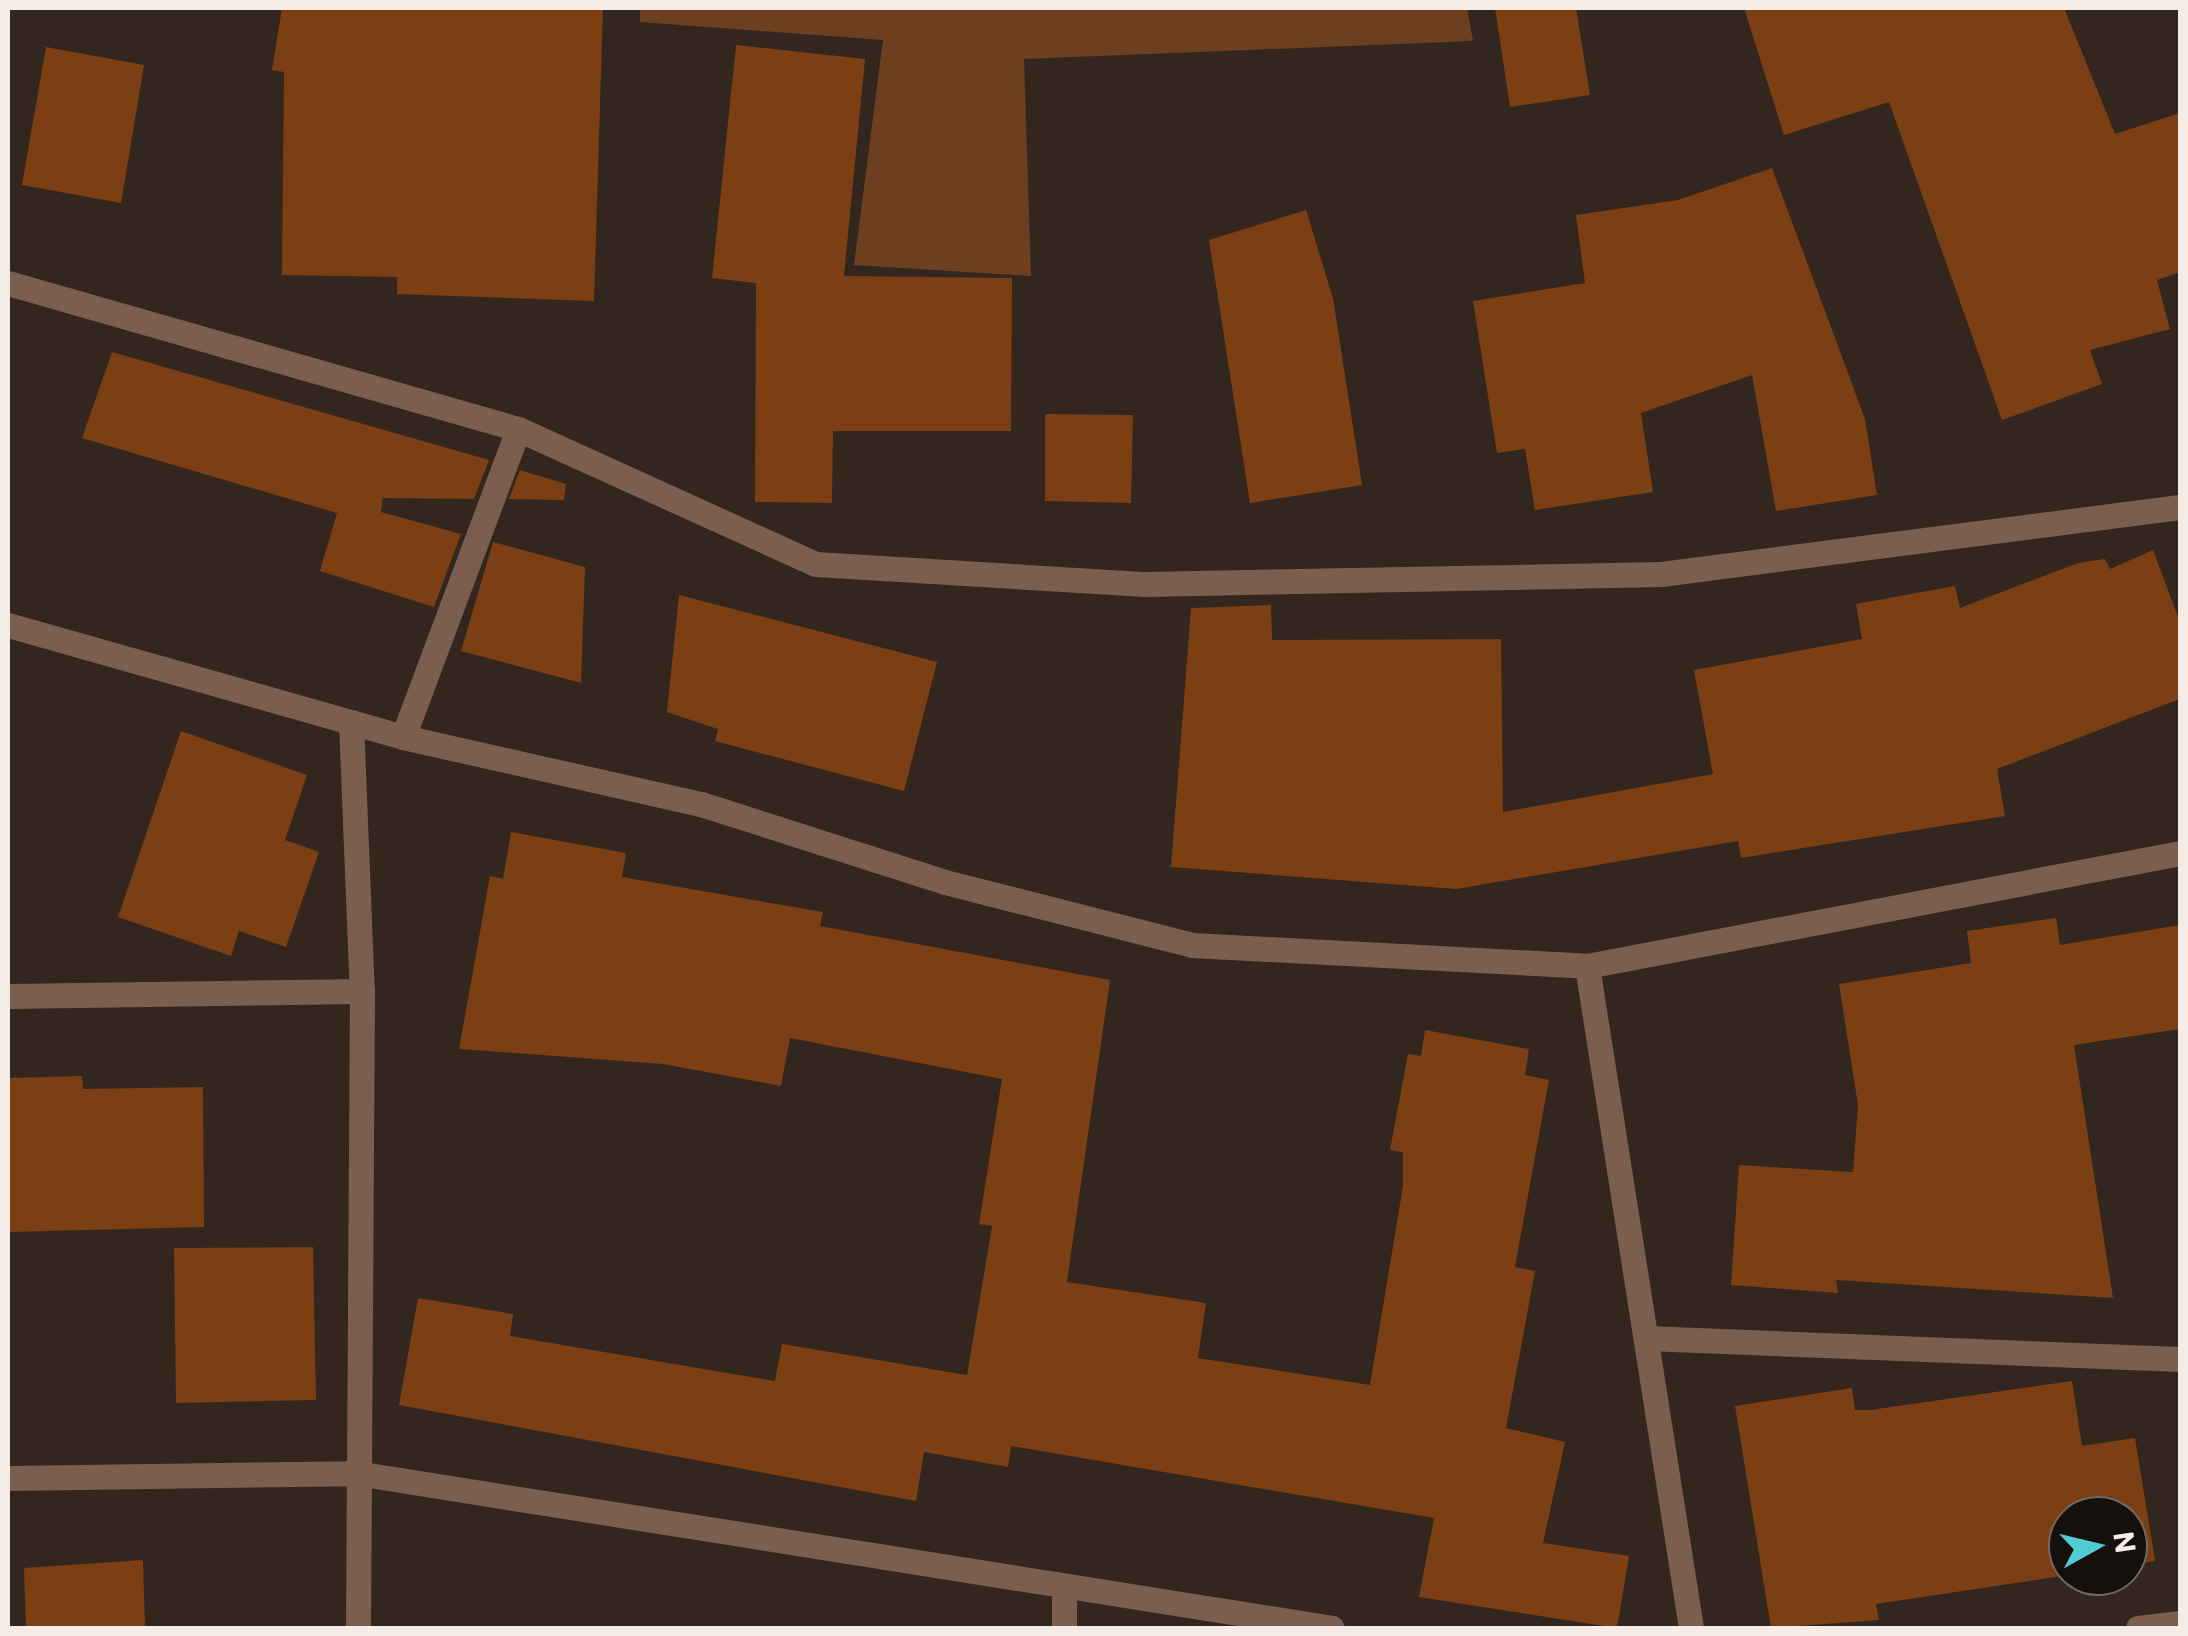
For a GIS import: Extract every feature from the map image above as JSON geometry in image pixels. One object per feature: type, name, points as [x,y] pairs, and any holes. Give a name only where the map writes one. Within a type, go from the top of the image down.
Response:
[{"type":"street","points":[[8,284],[518,430],[816,564],[1146,584],[1661,574],[2180,507]]},
{"type":"street","points":[[404,737],[518,430]]},
{"type":"street","points":[[8,625],[404,737],[700,804],[945,882],[1192,945],[1587,966],[2180,853]]},
{"type":"street","points":[[351,722],[362,991],[358,1628]]},
{"type":"street","points":[[1587,966],[1691,1628]]},
{"type":"street","points":[[8,996],[362,991]]},
{"type":"street","points":[[1646,1338],[2180,1358]]},
{"type":"street","points":[[8,1478],[356,1473],[1064,1589],[1332,1628]]},
{"type":"street","points":[[1064,1589],[1064,1628]]},
{"type":"street","points":[[2138,1628],[2180,1623]]},
{"type":"shaded area","points":[[640,8],[1467,8],[1473,41],[1024,59],[1031,276],[854,265],[883,40],[640,22]]},
{"type":"building","points":[[282,8],[603,8],[594,301],[397,294],[397,277],[282,275],[284,72],[272,70]]},
{"type":"building","points":[[1495,8],[1576,8],[1590,95],[1510,107]]},
{"type":"building","points":[[1744,8],[2064,8],[2115,134],[2180,113],[2180,272],[2157,280],[2170,329],[2090,350],[2102,384],[2002,420],[1889,102],[1784,135]]},
{"type":"building","points":[[736,45],[865,59],[844,276],[1012,278],[1011,431],[833,431],[832,503],[755,502],[756,283],[712,278]]},
{"type":"building","points":[[46,47],[144,65],[121,203],[22,185]]},
{"type":"building","points":[[1772,168],[1865,419],[1877,495],[1776,511],[1752,375],[1641,413],[1653,492],[1535,510],[1525,449],[1497,453],[1473,301],[1585,283],[1576,215],[1678,200]]},
{"type":"building","points":[[1306,210],[1333,298],[1362,485],[1250,503],[1209,240]]},
{"type":"building","points":[[112,352],[489,460],[474,499],[383,498],[381,512],[461,534],[434,607],[320,571],[337,513],[82,438]]},
{"type":"building","points":[[1045,414],[1133,415],[1131,503],[1045,501]]},
{"type":"building","points":[[520,470],[566,484],[564,500],[509,499]]},
{"type":"building","points":[[493,542],[585,567],[581,683],[461,651]]},
{"type":"building","points":[[2153,550],[2180,622],[2180,699],[1997,769],[2005,816],[1741,858],[1738,841],[1456,889],[1171,867],[1191,608],[1271,605],[1272,640],[1501,639],[1503,812],[1713,774],[1694,670],[1862,639],[1856,604],[1955,586],[1960,608],[2078,563],[2105,559],[2110,569]]},
{"type":"building","points":[[679,595],[937,662],[904,791],[715,741],[718,729],[667,712]]},
{"type":"building","points":[[181,731],[307,775],[285,840],[319,852],[286,947],[239,931],[231,956],[118,917]]},
{"type":"building","points":[[511,832],[626,853],[622,877],[823,912],[820,926],[1110,980],[1067,1282],[1206,1303],[1198,1358],[1370,1385],[1403,1186],[1403,1152],[1390,1150],[1408,1054],[1421,1056],[1425,1030],[1529,1049],[1525,1075],[1549,1080],[1515,1267],[1535,1271],[1506,1428],[1565,1442],[1543,1543],[1629,1556],[1617,1628],[1419,1597],[1434,1518],[1011,1446],[1008,1467],[924,1452],[916,1501],[399,1405],[418,1298],[513,1314],[510,1336],[775,1381],[782,1344],[967,1375],[992,1226],[979,1224],[1002,1079],[790,1038],[781,1086],[663,1064],[459,1049],[490,876],[503,879]]},
{"type":"building","points":[[2056,918],[2060,945],[2180,925],[2180,1029],[2074,1045],[2113,1298],[1836,1280],[1838,1293],[1731,1285],[1739,1165],[1853,1172],[1858,1105],[1839,984],[1971,963],[1967,931]]},
{"type":"building","points":[[82,1076],[83,1089],[203,1087],[204,1227],[8,1232],[8,1078]]},
{"type":"building","points":[[313,1247],[316,1400],[176,1403],[174,1248]]},
{"type":"building","points":[[2072,1381],[2082,1446],[2135,1438],[2144,1496],[2048,1496],[2048,1578],[1876,1604],[1879,1620],[1771,1628],[1735,1406],[1852,1388],[1855,1410]]},
{"type":"building","points":[[2148,1518],[2155,1561],[2148,1562]]},
{"type":"building","points":[[143,1560],[145,1628],[26,1628],[24,1568]]}]
